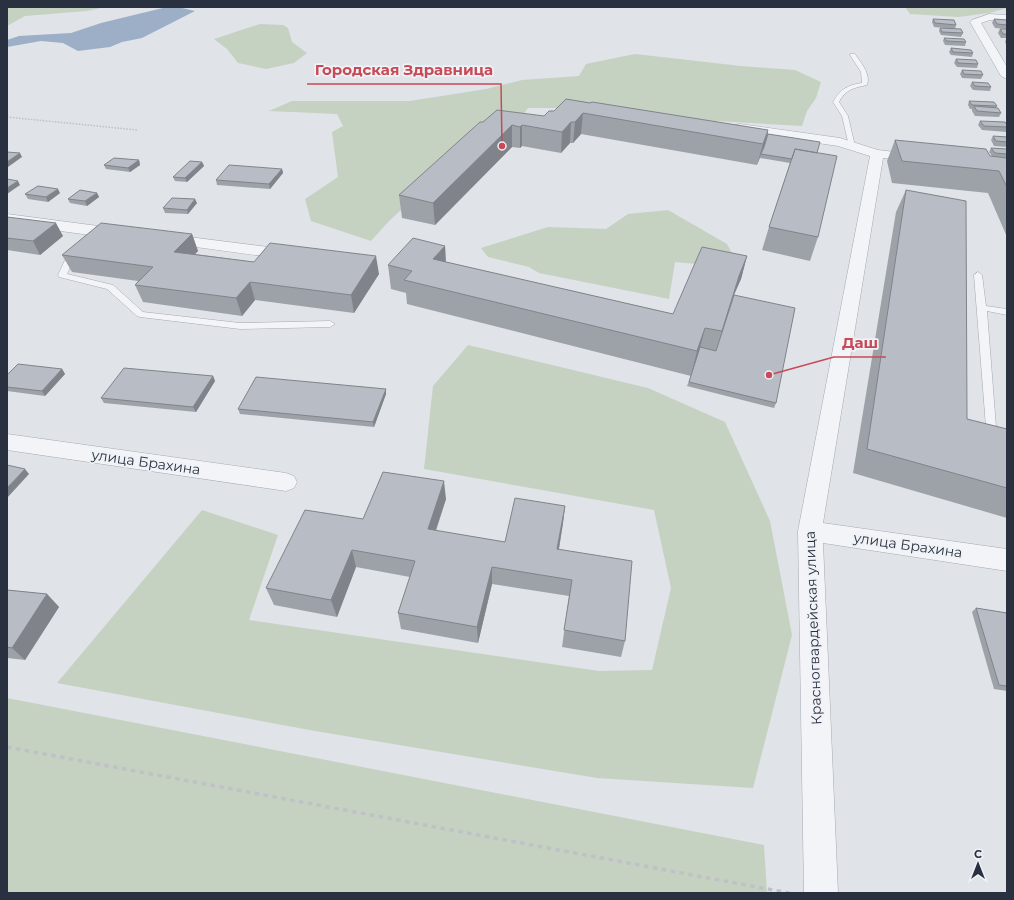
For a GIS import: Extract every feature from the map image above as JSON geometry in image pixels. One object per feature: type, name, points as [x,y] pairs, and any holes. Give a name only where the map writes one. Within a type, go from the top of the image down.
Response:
[{"type":"street","points":[[1007,18],[988,17],[975,22],[1007,76]]},
{"type":"street","points":[[726,132],[730,127],[762,130],[840,142],[852,146]]},
{"type":"street","name":"Красногвардейская улица","points":[[822,893],[810,531],[888,155],[852,146]]},
{"type":"street","points":[[7,219],[90,240],[146,237],[311,257]]},
{"type":"street","name":"улица Брахина","points":[[7,442],[286,482]]},
{"type":"street","name":"улица Брахина","points":[[810,531],[1007,560]]},
{"type":"lane","points":[[852,55],[861,66],[866,80],[865,84],[853,85],[842,91],[836,102],[845,116],[852,146]]},
{"type":"lane","points":[[90,240],[68,262],[62,275],[110,287],[140,314],[240,326],[330,324]]},
{"type":"lane","points":[[978,275],[991,427]]},
{"type":"lane","points":[[982,308],[1007,312]]},
{"type":"path","points":[[7,117],[137,130]]},
{"type":"path","points":[[7,747],[791,893]]},
{"type":"green space","points":[[7,7],[105,7],[87,11],[25,16],[7,26]]},
{"type":"green space","points":[[905,7],[1007,8],[989,13],[958,17],[910,14]]},
{"type":"green space","points":[[260,24],[283,25],[288,28],[292,42],[307,53],[294,63],[266,69],[238,63],[227,49],[214,39]]},
{"type":"green space","points":[[635,54],[741,66],[795,70],[821,82],[816,98],[807,111],[802,126],[716,121],[695,127],[581,108],[528,108],[516,124],[491,128],[389,221],[371,241],[311,221],[305,199],[338,177],[332,132],[343,126],[337,114],[269,111],[292,101],[410,101],[486,89],[522,80],[579,76],[586,64]]},
{"type":"green space","points":[[668,210],[727,244],[740,268],[675,262],[669,299],[539,273],[529,267],[488,257],[481,248],[548,227],[606,229],[628,214]]},
{"type":"green space","points":[[468,345],[648,388],[725,422],[770,521],[792,635],[753,788],[597,778],[315,731],[57,683],[202,510],[278,535],[249,620],[599,671],[652,670],[671,588],[654,510],[424,469],[433,386]]},
{"type":"green space","points":[[7,698],[764,845],[767,893],[7,893]]},
{"type":"water","points":[[167,7],[178,7],[195,11],[142,38],[122,42],[110,47],[78,51],[63,43],[41,41],[7,47],[7,40],[19,36],[71,33],[101,23]]},
{"type":"building","points":[[933,19],[954,20],[956,25],[935,23]]},
{"type":"building","points":[[994,19],[1007,20],[1007,25],[997,24]]},
{"type":"building","points":[[940,28],[961,29],[963,33],[942,32]]},
{"type":"building","points":[[1000,29],[1007,29],[1007,34],[1003,34]]},
{"type":"building","points":[[944,38],[964,39],[966,42],[947,41]]},
{"type":"building","points":[[951,48],[971,50],[973,53],[953,52]]},
{"type":"building","points":[[956,59],[976,60],[978,64],[958,63]]},
{"type":"building","points":[[962,70],[981,71],[983,75],[964,74]]},
{"type":"building","points":[[972,82],[988,83],[991,87],[975,86]]},
{"type":"building","points":[[566,99],[768,130],[763,144],[583,113],[575,122],[571,122],[562,132],[522,125],[520,127],[512,125],[433,203],[399,195],[480,122],[483,122],[497,110],[544,116],[549,111],[554,111]]},
{"type":"building","points":[[969,101],[994,102],[997,106],[972,105]]},
{"type":"building","points":[[974,106],[998,108],[1001,113],[977,111]]},
{"type":"building","points":[[980,121],[1005,122],[1007,127],[984,126]]},
{"type":"building","points":[[768,134],[820,142],[817,153],[795,149],[792,159],[761,154]]},
{"type":"building","points":[[993,136],[1007,137],[1007,142],[996,141]]},
{"type":"building","points":[[895,140],[986,149],[990,156],[1007,158],[1007,187],[999,171],[902,161]]},
{"type":"building","points":[[991,148],[1007,149],[1007,154],[995,153]]},
{"type":"building","points":[[795,149],[837,156],[818,237],[769,227]]},
{"type":"building","points":[[7,152],[20,153],[7,162]]},
{"type":"building","points":[[114,158],[139,160],[128,168],[104,165]]},
{"type":"building","points":[[190,161],[202,162],[185,178],[173,177]]},
{"type":"building","points":[[229,165],[282,169],[269,184],[216,180]]},
{"type":"building","points":[[7,179],[18,181],[7,188]]},
{"type":"building","points":[[38,186],[58,189],[46,197],[25,194]]},
{"type":"building","points":[[80,190],[97,193],[85,201],[68,199]]},
{"type":"building","points":[[906,190],[966,201],[967,419],[1007,429],[1007,488],[867,449]]},
{"type":"building","points":[[172,198],[195,199],[187,210],[163,208]]},
{"type":"building","points":[[7,217],[56,223],[33,241],[7,238]]},
{"type":"building","points":[[101,223],[192,234],[174,252],[254,262],[270,243],[376,256],[351,295],[250,282],[236,298],[135,285],[153,267],[62,255]]},
{"type":"building","points":[[413,238],[445,246],[433,259],[673,314],[702,247],[747,256],[739,276],[722,331],[705,328],[697,351],[404,280],[412,271],[388,265]]},
{"type":"building","points":[[734,295],[795,308],[776,403],[689,382],[700,347],[716,351]]},
{"type":"building","points":[[18,364],[62,369],[42,391],[7,387],[7,375]]},
{"type":"building","points":[[124,368],[213,376],[193,407],[101,398]]},
{"type":"building","points":[[256,377],[386,389],[373,422],[238,409]]},
{"type":"building","points":[[7,465],[25,469],[7,488]]},
{"type":"building","points":[[383,472],[444,481],[428,529],[505,542],[515,498],[565,506],[557,549],[632,561],[625,641],[564,630],[572,580],[492,567],[477,627],[398,613],[415,561],[352,550],[331,600],[266,588],[305,510],[363,519]]},
{"type":"building","points":[[7,590],[47,594],[12,648],[7,647]]},
{"type":"building","points":[[976,608],[1007,613],[1007,686],[999,685]]},
{"type":"place","name":"Городская Здравница","points":[[502,146]]},
{"type":"place","name":"Даш","points":[[769,375]]}]
